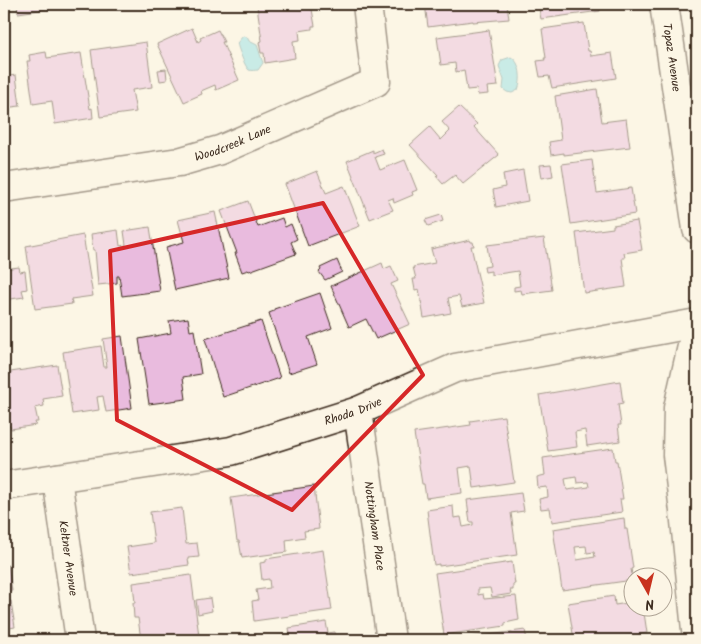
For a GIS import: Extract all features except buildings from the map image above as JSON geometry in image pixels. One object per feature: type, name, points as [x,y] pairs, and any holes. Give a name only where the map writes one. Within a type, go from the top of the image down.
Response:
[{"type":"street","name":"Woodcreek Lane","points":[[4,188],[179,162],[220,150],[376,82],[367,4]]},
{"type":"street","name":"Topaz Avenue","points":[[664,4],[697,229]]},
{"type":"street","name":"Rhoda Drive","points":[[4,486],[231,451],[358,411],[455,368],[697,324]]},
{"type":"street","points":[[697,324],[678,408],[677,455],[697,640]]},
{"type":"street","name":"Nottingham Place","points":[[358,411],[391,640]]},
{"type":"street","name":"Keltner Avenue","points":[[57,478],[80,640]]},
{"type":"highlighted area","points":[[323,203],[423,375],[292,510],[117,420],[110,251]]},
{"type":"water","points":[[243,36],[257,45],[263,63],[258,70],[249,70],[240,53],[237,43]]},
{"type":"water","points":[[511,57],[519,67],[520,76],[518,90],[512,93],[503,89],[504,80],[499,66],[502,60]]}]
